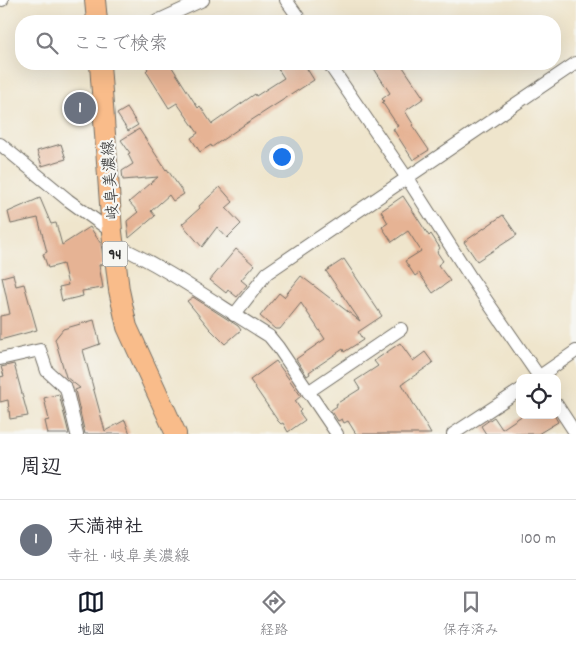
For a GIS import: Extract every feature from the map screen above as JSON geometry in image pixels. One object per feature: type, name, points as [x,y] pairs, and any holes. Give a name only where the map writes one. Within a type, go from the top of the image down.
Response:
[{"type":"main road","points":[[95,0],[96,15]]},
{"type":"main road","name":"岐阜美濃線","points":[[100,70],[113,238],[119,290],[127,327],[176,434]]},
{"type":"street","points":[[170,15],[203,0]]},
{"type":"street","points":[[286,0],[297,15]]},
{"type":"street","points":[[234,315],[267,272],[576,62]]},
{"type":"street","points":[[333,70],[537,374]]},
{"type":"street","points":[[0,144],[113,238],[269,336],[337,434]]},
{"type":"street","points":[[308,392],[401,329]]},
{"type":"street","points":[[0,359],[40,350],[47,371],[66,388],[77,434]]},
{"type":"street","points":[[543,374],[576,351]]},
{"type":"street","points":[[453,434],[516,393]]},
{"type":"street","points":[[561,411],[576,434]]},
{"type":"building","points":[[174,70],[198,108],[200,106],[212,124],[255,94],[256,96],[284,78],[279,70],[308,70],[314,80],[212,147],[211,145],[200,152],[191,138],[198,133],[177,103],[169,108],[146,71]]},
{"type":"building","points":[[375,70],[405,70],[424,98],[405,111],[429,150],[413,160],[393,129],[398,126],[382,102],[384,101],[382,99],[390,93]]},
{"type":"building","points":[[127,108],[138,125],[128,131],[117,114]]},
{"type":"building","points":[[139,129],[184,194],[173,201],[169,195],[151,211],[155,216],[129,238],[127,221],[138,212],[129,202],[158,177],[123,180],[122,171],[133,164],[128,154],[130,153],[121,140]]},
{"type":"building","points":[[61,144],[66,159],[42,166],[37,151]]},
{"type":"building","points":[[220,187],[233,202],[226,208],[241,224],[227,238],[217,227],[202,247],[182,224]]},
{"type":"building","points":[[403,196],[429,236],[431,234],[440,248],[437,252],[443,261],[438,265],[450,281],[433,293],[419,273],[415,276],[405,261],[421,251],[408,231],[392,242],[382,227],[388,223],[381,211]]},
{"type":"building","points":[[40,198],[51,224],[56,223],[62,245],[90,227],[101,244],[104,264],[99,265],[103,288],[82,291],[83,296],[62,301],[59,287],[68,285],[63,264],[48,268],[43,254],[47,252],[38,218],[11,224],[8,212]]},
{"type":"building","points":[[503,215],[517,235],[477,261],[464,242]]},
{"type":"building","points":[[236,249],[254,265],[241,280],[247,285],[237,297],[228,290],[226,293],[210,280]]},
{"type":"building","points":[[344,259],[382,316],[358,332],[363,340],[344,352],[343,349],[309,372],[310,374],[307,376],[296,359],[325,339],[301,303],[280,329],[275,329],[260,316],[279,293],[284,297],[301,276],[360,321],[326,271]]},
{"type":"building","points":[[13,274],[16,286],[24,284],[37,330],[0,340],[0,316],[10,314],[2,277]]},
{"type":"building","points":[[193,297],[238,326],[241,330],[225,344],[187,301]]},
{"type":"building","points":[[94,320],[100,344],[83,350],[105,431],[125,420],[130,434],[85,434],[75,390],[80,388],[66,377],[55,339],[63,329]]},
{"type":"building","points":[[400,343],[413,361],[425,352],[433,363],[402,384],[431,434],[356,434],[348,421],[344,423],[342,419],[338,421],[331,410],[337,406],[336,404],[360,389],[355,381],[378,366],[374,361]]},
{"type":"building","points":[[276,361],[301,396],[295,401],[301,410],[299,412],[305,420],[288,432],[283,423],[281,424],[278,421],[250,380]]},
{"type":"building","points":[[14,364],[28,416],[10,419],[8,400],[0,402],[0,377],[4,376],[1,367]]},
{"type":"building","points":[[59,394],[69,434],[48,434],[45,421],[49,420],[44,398]]},
{"type":"building","points":[[494,417],[502,429],[517,419],[556,419],[558,422],[538,434],[486,434],[481,426]]},
{"type":"place","name":"天満神社","points":[[80,108]]}]
